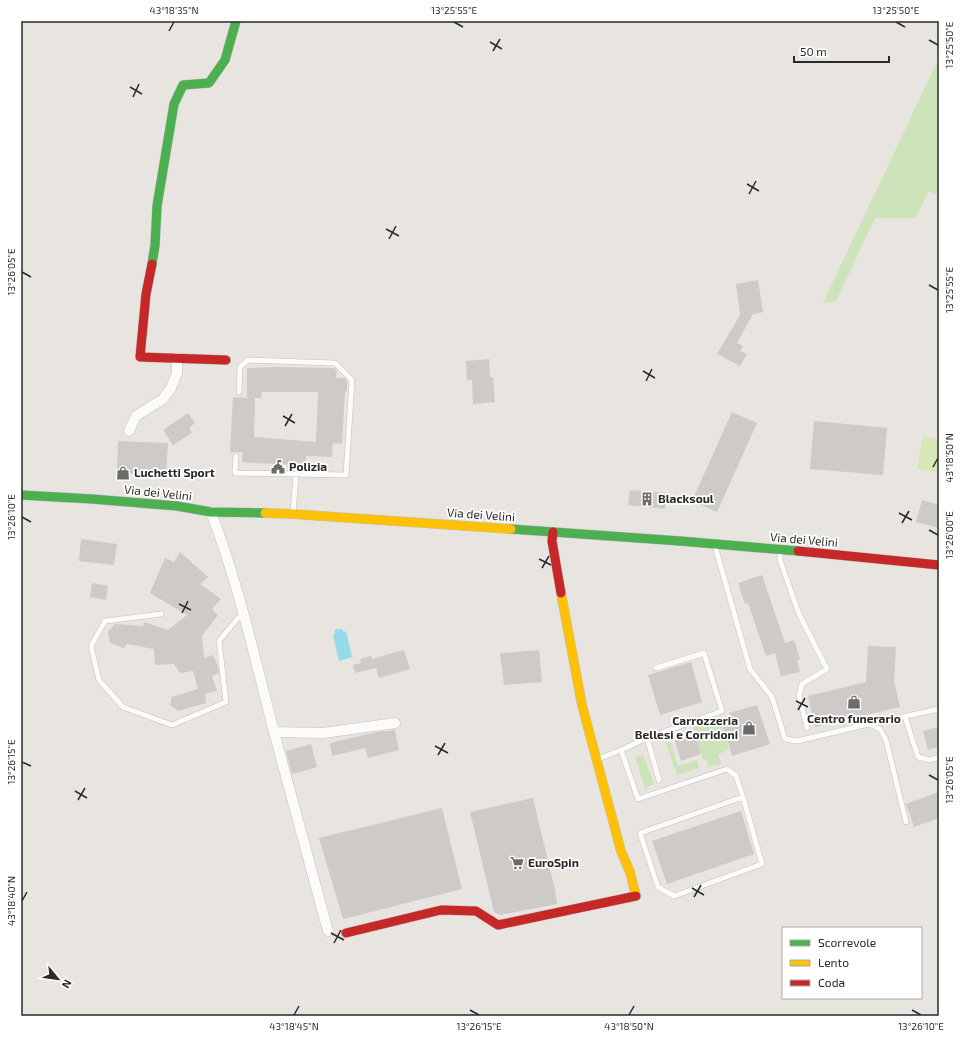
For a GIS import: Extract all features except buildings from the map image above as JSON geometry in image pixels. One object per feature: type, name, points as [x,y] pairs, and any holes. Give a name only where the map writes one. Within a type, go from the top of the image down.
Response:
[{"type":"street","points":[[226,360],[140,357],[146,294],[155,245],[157,206],[174,104],[183,85],[209,83],[225,60],[236,21]]},
{"type":"street","points":[[129,431],[136,416],[163,399],[172,388],[177,373],[177,358]]},
{"type":"street","name":"Via dei Velini","points":[[21,495],[177,506],[211,512],[293,514],[680,541],[883,558],[939,565]]},
{"type":"street","points":[[211,512],[219,532],[243,612],[328,931]]},
{"type":"street","points":[[346,933],[440,910],[476,911],[498,925],[636,896],[630,872],[621,851],[582,705],[552,541],[553,532]]},
{"type":"street","points":[[274,732],[323,733],[395,723]]},
{"type":"lane","points":[[236,456],[235,473],[346,475],[352,380],[335,363],[248,360],[240,367],[239,392]]},
{"type":"lane","points":[[293,514],[296,475]]},
{"type":"lane","points":[[714,545],[750,669],[772,697],[785,740],[797,741],[939,709]]},
{"type":"lane","points":[[780,550],[780,560],[799,614],[826,669],[802,684],[799,695],[807,728]]},
{"type":"lane","points":[[161,614],[105,621],[91,646],[100,680],[122,708],[172,725],[226,702],[219,641],[243,612]]},
{"type":"lane","points":[[597,759],[646,738],[722,711],[704,653],[656,668]]},
{"type":"lane","points":[[905,717],[918,757],[930,760],[939,758]]},
{"type":"lane","points":[[869,724],[880,729],[886,740],[906,822]]},
{"type":"lane","points":[[646,738],[659,780]]},
{"type":"lane","points":[[620,750],[638,799],[727,769],[736,776],[743,796],[762,864],[674,896],[658,887],[640,833],[743,796]]},
{"type":"green space","points":[[939,58],[939,194],[928,192],[916,218],[875,218],[836,301],[823,303]]},
{"type":"green space","points":[[923,436],[939,439],[939,472],[917,469]]},
{"type":"green space","points":[[720,717],[728,744],[728,749],[718,755],[722,764],[708,767],[706,759],[703,760],[693,727]]},
{"type":"green space","points":[[671,742],[678,766],[697,760],[699,768],[677,775],[666,744]]},
{"type":"green space","points":[[643,755],[654,784],[645,788],[635,758]]},
{"type":"water","points":[[337,629],[342,629],[344,632],[346,631],[352,657],[339,661],[333,635],[335,634],[334,631]]},
{"type":"traffic: fast","points":[[152,264],[155,245],[157,206],[174,104],[183,85],[209,83],[225,60],[236,21]]},
{"type":"traffic: fast","points":[[21,495],[177,506],[211,512],[265,513]]},
{"type":"traffic: fast","points":[[511,529],[798,551]]},
{"type":"traffic: slow","points":[[265,513],[511,529]]},
{"type":"traffic: slow","points":[[561,593],[582,705],[621,851],[630,872],[636,896]]},
{"type":"traffic: jam","points":[[152,264],[146,294],[140,357],[226,360]]},
{"type":"traffic: jam","points":[[553,532],[552,541],[561,593]]},
{"type":"traffic: jam","points":[[798,551],[939,565]]},
{"type":"traffic: jam","points":[[346,933],[441,910],[476,911],[498,925],[636,896]]},
{"type":"place","name":"Polizia","points":[[278,467]]},
{"type":"place","name":"Luchetti Sport","points":[[123,473]]},
{"type":"place","name":"Blacksoul","points":[[647,499]]},
{"type":"place","name":"Centro funerario","points":[[854,702]]},
{"type":"place","name":"Carrozzeria Bellesi e Corridoni","points":[[749,728]]},
{"type":"place","name":"EuroSpin","points":[[517,863]]}]
